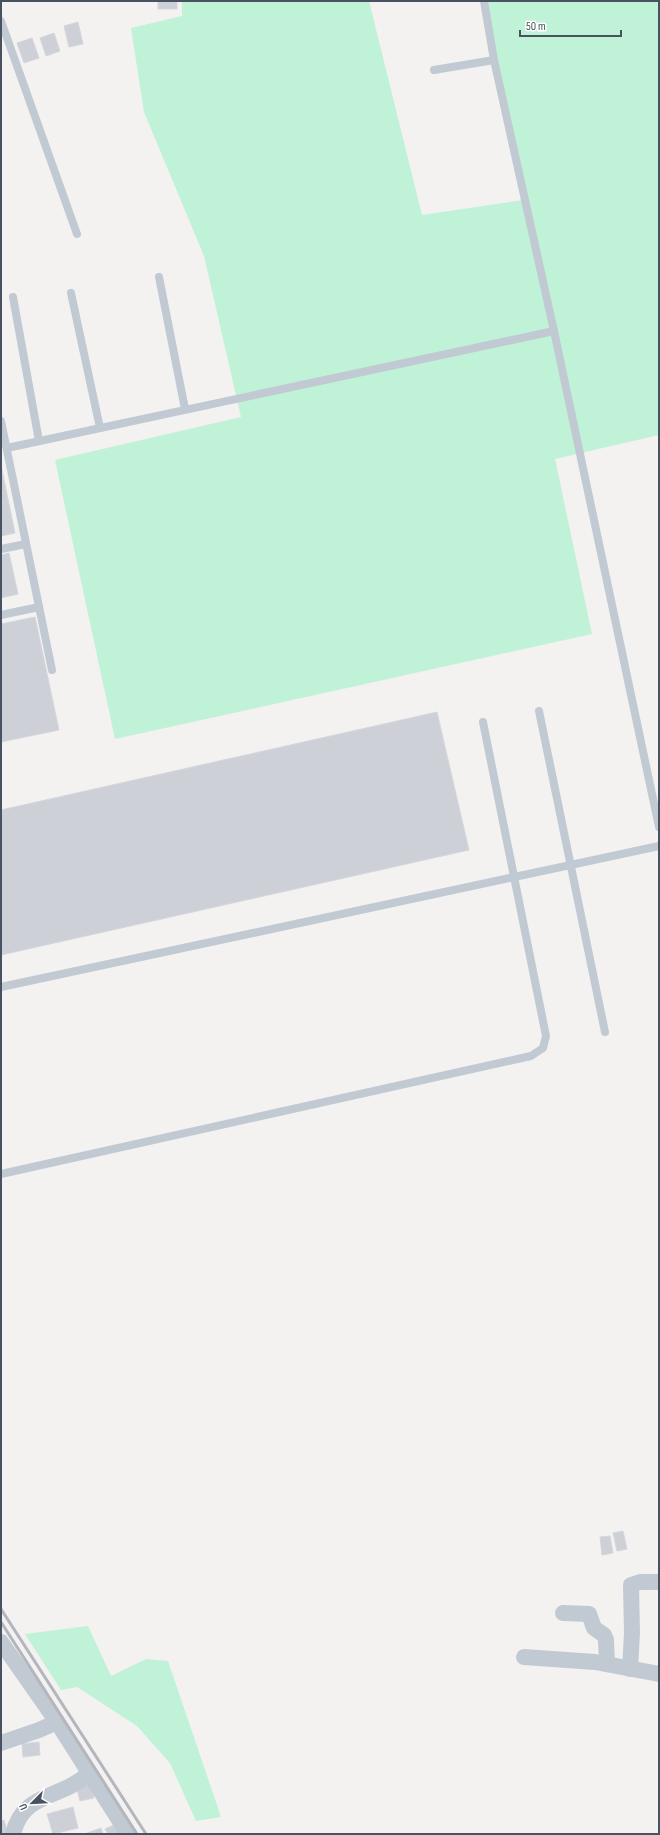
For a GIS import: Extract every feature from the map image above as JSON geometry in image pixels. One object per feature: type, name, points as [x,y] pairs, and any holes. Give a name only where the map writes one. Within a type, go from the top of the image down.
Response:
[{"type":"street","points":[[630,1669],[632,1633],[631,1585],[640,1582],[659,1582]]},
{"type":"street","points":[[563,1613],[589,1614],[594,1628],[604,1635],[606,1640],[607,1664]]},
{"type":"street","points":[[1,1642],[57,1722],[128,1834]]},
{"type":"street","points":[[524,1657],[574,1660],[607,1664],[659,1674]]},
{"type":"street","points":[[1,1743],[57,1722]]},
{"type":"street","points":[[13,1834],[15,1825],[23,1811],[30,1805],[68,1787],[89,1773]]},
{"type":"lane","points":[[484,1],[494,60],[656,799],[659,827]]},
{"type":"lane","points":[[1,21],[77,234]]},
{"type":"lane","points":[[434,70],[494,60]]},
{"type":"lane","points":[[159,277],[185,410]]},
{"type":"lane","points":[[71,293],[100,428]]},
{"type":"lane","points":[[13,298],[39,441]]},
{"type":"lane","points":[[7,448],[554,331]]},
{"type":"lane","points":[[1,421],[52,670]]},
{"type":"lane","points":[[1,549],[26,544]]},
{"type":"lane","points":[[1,615],[39,607]]},
{"type":"lane","points":[[539,710],[572,866],[604,1032]]},
{"type":"lane","points":[[1,1174],[536,1053],[543,1048],[546,1036],[483,722]]},
{"type":"lane","points":[[1,987],[514,877],[572,866],[659,846]]},
{"type":"green space","points":[[182,1],[369,1],[422,215],[524,200],[484,1],[659,1],[659,435],[555,459],[592,634],[115,739],[55,460],[241,417],[204,256],[144,112],[131,28],[182,16]]},
{"type":"green space","points":[[88,1626],[111,1676],[146,1659],[168,1661],[221,1817],[196,1821],[170,1763],[137,1726],[77,1687],[61,1690],[25,1634]]},
{"type":"building","points":[[158,1],[177,1],[177,9],[158,9]]},
{"type":"building","points":[[78,22],[83,44],[69,47],[64,26]]},
{"type":"building","points":[[54,33],[60,51],[46,56],[40,38]]},
{"type":"building","points":[[32,38],[39,58],[24,63],[17,43]]},
{"type":"building","points":[[1,465],[15,533],[1,536]]},
{"type":"building","points":[[9,553],[18,594],[1,598],[1,555]]},
{"type":"building","points":[[35,617],[59,730],[1,742],[1,624]]},
{"type":"building","points":[[437,712],[469,850],[1,955],[1,810]]},
{"type":"building","points":[[623,1531],[627,1549],[617,1551],[613,1533]]},
{"type":"building","points":[[610,1536],[613,1553],[602,1555],[600,1537]]},
{"type":"building","points":[[39,1742],[40,1755],[23,1757],[22,1744]]},
{"type":"building","points":[[90,1782],[94,1798],[80,1801],[76,1785]]},
{"type":"building","points":[[73,1807],[78,1828],[53,1834],[47,1814]]},
{"type":"building","points":[[4,1820],[8,1834],[1,1834],[1,1821]]},
{"type":"building","points":[[116,1824],[120,1834],[108,1834],[105,1829]]},
{"type":"building","points":[[101,1828],[103,1834],[87,1833]]},
{"type":"railway","points":[[1,1609],[146,1834]]},
{"type":"railway","points":[[1,1622],[137,1834]]}]
